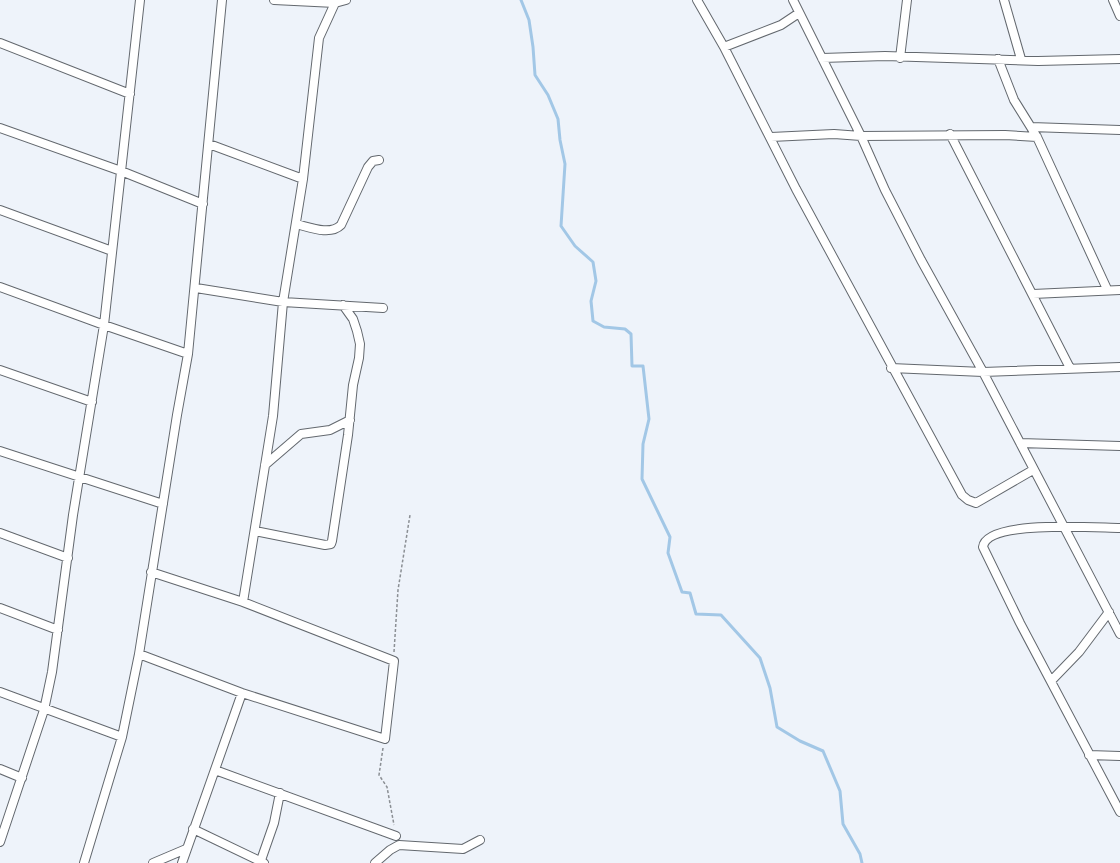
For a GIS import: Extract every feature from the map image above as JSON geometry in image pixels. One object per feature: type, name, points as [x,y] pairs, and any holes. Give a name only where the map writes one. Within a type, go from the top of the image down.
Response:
[{"type":"street","points":[[0,842],[44,710],[58,630],[79,478],[104,326],[140,0]]},
{"type":"street","points":[[84,863],[122,737],[139,654],[188,354],[196,288],[222,0]]},
{"type":"street","points":[[274,0],[335,3],[346,0]]},
{"type":"street","points":[[697,0],[724,47],[771,137],[796,190],[891,368],[962,495],[968,500],[976,503],[1033,470]]},
{"type":"street","points":[[793,0],[861,136],[885,190],[921,260],[983,372],[1063,528],[1120,634]]},
{"type":"street","points":[[900,58],[907,0]]},
{"type":"street","points":[[1004,0],[1021,59]]},
{"type":"street","points":[[1113,0],[1120,16]]},
{"type":"street","points":[[243,602],[273,416],[283,302],[303,179],[319,38],[335,3]]},
{"type":"street","points":[[724,47],[781,25],[799,13]]},
{"type":"street","points":[[0,43],[130,94]]},
{"type":"street","points":[[822,58],[885,56],[900,58],[1021,59],[1038,61],[1120,59]]},
{"type":"street","points":[[998,59],[1014,100],[1037,137],[1107,289]]},
{"type":"street","points":[[1031,127],[1120,130]]},
{"type":"street","points":[[0,128],[121,171],[203,204]]},
{"type":"street","points":[[771,137],[834,134],[861,136],[950,134],[1037,137]]},
{"type":"street","points":[[950,134],[1070,368]]},
{"type":"street","points":[[209,144],[303,179]]},
{"type":"street","points":[[296,224],[325,230],[337,229],[341,225],[368,167],[373,161],[378,160]]},
{"type":"street","points":[[0,210],[112,251]]},
{"type":"street","points":[[0,287],[104,326],[188,354]]},
{"type":"street","points":[[196,288],[283,302],[383,308]]},
{"type":"street","points":[[1033,294],[1107,289],[1120,290]]},
{"type":"street","points":[[254,531],[325,545],[331,544],[360,344],[353,319],[342,305]]},
{"type":"street","points":[[891,368],[983,372],[1120,367]]},
{"type":"street","points":[[0,370],[92,402]]},
{"type":"street","points":[[265,465],[301,434],[330,430],[350,420]]},
{"type":"street","points":[[1020,443],[1120,446]]},
{"type":"street","points":[[0,451],[79,478],[163,504]]},
{"type":"street","points":[[1120,528],[1063,528],[1035,526],[994,535],[986,539],[982,547],[1020,623],[1120,812]]},
{"type":"street","points":[[0,533],[68,558]]},
{"type":"street","points":[[139,654],[242,693],[385,739],[394,661],[243,602],[152,572]]},
{"type":"street","points":[[0,608],[58,630]]},
{"type":"street","points":[[1051,681],[1079,652],[1109,612]]},
{"type":"street","points":[[0,692],[44,710],[122,737]]},
{"type":"street","points":[[182,863],[193,828],[242,693]]},
{"type":"street","points":[[1089,755],[1120,756]]},
{"type":"street","points":[[0,769],[22,778]]},
{"type":"street","points":[[215,770],[396,836]]},
{"type":"street","points":[[193,828],[261,862],[274,823],[280,793]]},
{"type":"street","points":[[375,863],[390,850],[399,845],[463,849],[480,840]]},
{"type":"street","points":[[153,863],[186,849]]},
{"type":"path","points":[[394,661],[398,590],[410,516]]},
{"type":"path","points":[[385,739],[379,772],[387,788],[396,836]]},
{"type":"waterway","points":[[521,0],[529,20],[535,75],[548,95],[558,119],[560,140],[565,164],[561,226],[575,246],[593,262],[596,281],[591,301],[593,321],[604,327],[625,329],[631,334],[632,366],[643,366],[649,419],[643,444],[642,479],[670,537],[668,553],[682,592],[690,593],[696,614],[721,615],[760,658],[770,688],[777,727],[800,741],[823,751],[840,791],[843,824],[860,854],[862,863]]}]
